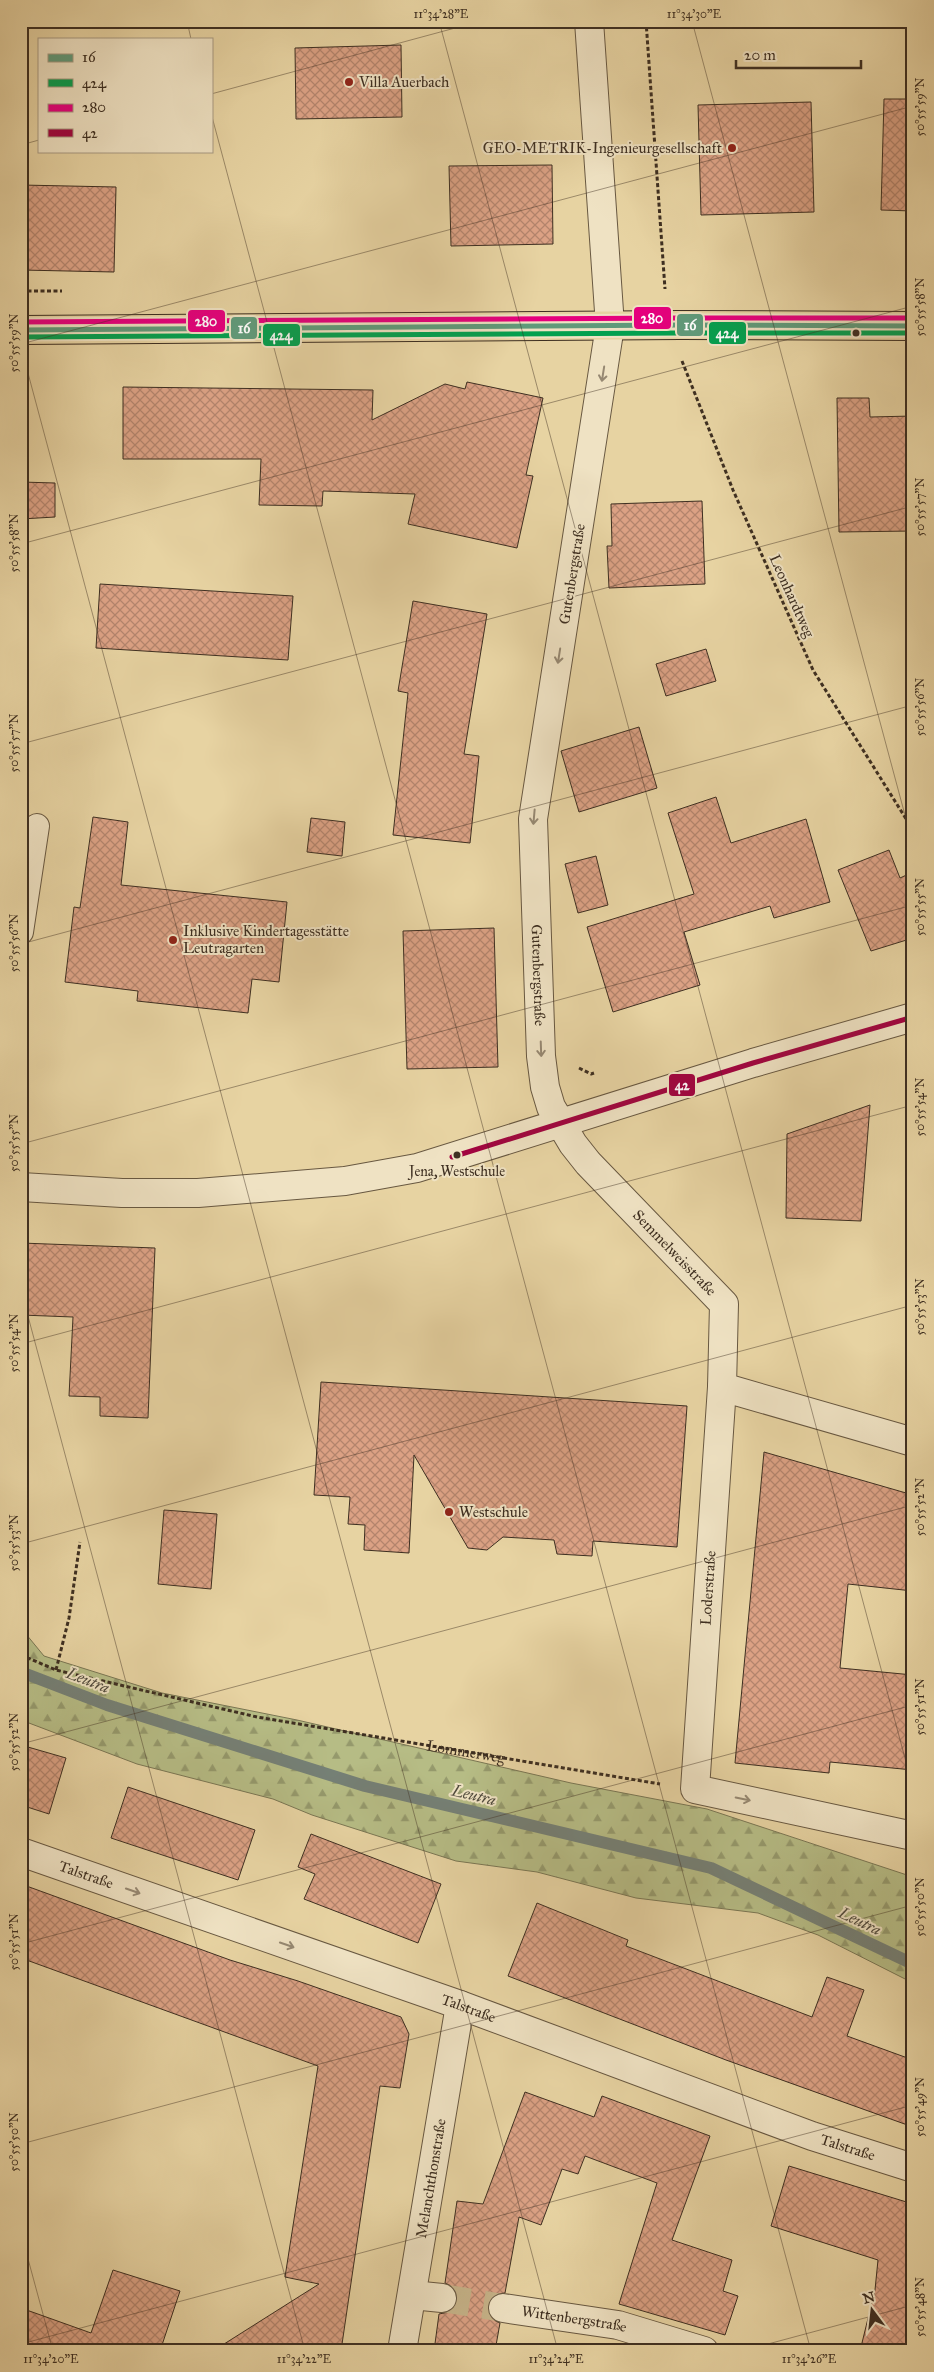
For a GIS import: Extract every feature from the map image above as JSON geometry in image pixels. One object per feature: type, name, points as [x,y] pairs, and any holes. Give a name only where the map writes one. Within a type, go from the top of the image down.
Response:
[{"type":"main road","points":[[21,330],[913,326]]},
{"type":"street","name":"Gutenbergstraße","points":[[560,1124],[551,1107],[545,1087],[541,1056],[533,819],[610,326],[589,21]]},
{"type":"street","points":[[21,1187],[122,1193],[198,1193],[345,1181],[416,1168],[753,1063],[913,1017]]},
{"type":"street","name":"Semmelweisstraße","points":[[560,1124],[588,1163],[724,1304],[722,1387]]},
{"type":"street","points":[[722,1387],[913,1442]]},
{"type":"street","name":"Loderstraße","points":[[695,1789],[722,1387]]},
{"type":"street","points":[[695,1789],[913,1836]]},
{"type":"street","name":"Talstraße","points":[[21,1852],[460,2005],[812,2136],[913,2168]]},
{"type":"street","name":"Melanchthonstraße","points":[[402,2351],[460,2005]]},
{"type":"street","points":[[412,2295],[442,2298]]},
{"type":"street","name":"Wittenbergstraße","points":[[503,2308],[618,2325],[704,2351]]},
{"type":"lane","points":[[21,932],[37,826]]},
{"type":"path","points":[[646,21],[666,295]]},
{"type":"path","name":"Leonhardtweg","points":[[680,356],[733,490],[813,670],[913,830]]},
{"type":"path","points":[[576,1066],[591,1074],[600,1072]]},
{"type":"path","points":[[56,1670],[69,1618],[80,1542]]},
{"type":"path","name":"Lommerweg","points":[[21,1655],[56,1670],[257,1717],[695,1789]]},
{"type":"green space","points":[[21,1628],[44,1656],[162,1693],[297,1720],[571,1783],[707,1809],[913,1877],[913,1983],[818,1935],[758,1913],[636,1898],[537,1872],[456,1861],[312,1815],[273,1799],[137,1764],[21,1720]]},
{"type":"building","name":"Villa Auerbach","points":[[401,45],[402,117],[296,119],[295,48]]},
{"type":"building","points":[[884,99],[913,99],[913,211],[881,210]]},
{"type":"building","points":[[811,102],[814,212],[701,215],[698,105]]},
{"type":"building","points":[[552,165],[553,244],[451,246],[449,166]]},
{"type":"building","points":[[21,185],[116,187],[114,272],[21,270]]},
{"type":"building","points":[[467,382],[543,398],[526,475],[533,476],[517,548],[408,524],[415,494],[323,491],[322,506],[259,505],[261,459],[123,459],[123,387],[373,390],[372,420],[445,384],[465,389]]},
{"type":"building","points":[[837,398],[869,398],[870,417],[913,416],[913,531],[839,532]]},
{"type":"building","points":[[21,482],[55,483],[55,517],[21,519]]},
{"type":"building","points":[[702,501],[705,584],[609,588],[607,546],[612,546],[611,504]]},
{"type":"building","points":[[100,584],[293,596],[288,660],[96,648]]},
{"type":"building","points":[[413,601],[487,614],[464,754],[479,756],[470,843],[393,835],[408,693],[398,691]]},
{"type":"building","points":[[706,649],[716,681],[666,696],[656,664]]},
{"type":"building","points":[[639,727],[657,788],[579,812],[561,751]]},
{"type":"building","points":[[716,797],[731,843],[806,819],[830,902],[774,918],[770,906],[684,932],[700,985],[613,1012],[587,927],[694,894],[668,813]]},
{"type":"building","points":[[93,817],[128,822],[121,885],[287,902],[279,982],[252,979],[248,1013],[137,1001],[138,991],[65,982],[74,907],[80,908]]},
{"type":"building","points":[[311,818],[345,822],[342,856],[307,852]]},
{"type":"building","points":[[889,850],[900,878],[913,872],[913,938],[871,951],[838,870]]},
{"type":"building","points":[[596,856],[608,905],[578,913],[565,864]]},
{"type":"building","points":[[494,928],[498,1067],[407,1069],[403,931]]},
{"type":"building","points":[[870,1105],[861,1221],[786,1218],[787,1134]]},
{"type":"building","points":[[21,1243],[155,1248],[148,1418],[100,1416],[100,1397],[69,1396],[73,1317],[21,1315]]},
{"type":"building","points":[[321,1382],[687,1406],[677,1547],[593,1541],[592,1556],[557,1554],[554,1540],[503,1537],[487,1550],[468,1548],[414,1455],[409,1553],[364,1550],[365,1525],[348,1524],[350,1497],[314,1495]]},
{"type":"building","points":[[764,1452],[913,1495],[913,1591],[848,1584],[840,1668],[913,1675],[913,1770],[830,1762],[829,1773],[735,1763]]},
{"type":"building","points":[[164,1510],[217,1514],[211,1589],[158,1584]]},
{"type":"building","points":[[21,1745],[66,1758],[49,1814],[21,1805]]},
{"type":"building","points":[[128,1787],[255,1830],[238,1880],[111,1838]]},
{"type":"building","points":[[311,1834],[441,1884],[418,1943],[304,1899],[315,1874],[298,1867]]},
{"type":"building","points":[[21,1884],[230,1960],[298,1981],[401,2017],[409,2034],[400,2088],[380,2086],[341,2351],[213,2351],[319,2284],[285,2277],[318,2066],[21,1958]]},
{"type":"building","points":[[537,1903],[628,1940],[626,1946],[812,2017],[827,1977],[864,1990],[847,2036],[913,2060],[913,2127],[726,2060],[508,1976]]},
{"type":"building","points":[[525,2092],[594,2117],[602,2096],[710,2136],[672,2240],[732,2260],[723,2291],[738,2296],[725,2335],[619,2304],[657,2183],[585,2156],[578,2174],[562,2169],[541,2225],[519,2217],[505,2293],[497,2294],[490,2299],[488,2305],[489,2314],[500,2323],[495,2351],[434,2351],[439,2314],[449,2312],[457,2300],[456,2291],[445,2283],[457,2201],[483,2204]]},
{"type":"building","points":[[789,2166],[913,2204],[913,2351],[860,2351],[875,2290],[878,2260],[771,2226]]},
{"type":"building","points":[[113,2270],[180,2291],[160,2351],[21,2351],[21,2308],[91,2333]]},
{"type":"waterway","name":"Leutra","points":[[21,1672],[107,1705],[365,1786],[711,1868],[913,1964]]},
{"type":"tunnel","points":[[442,2298],[503,2308]]},
{"type":"transit line","name":"280","points":[[21,322],[913,318]]},
{"type":"transit line","name":"16","points":[[21,330],[680,325],[913,326]]},
{"type":"transit line","name":"424","points":[[21,337],[913,333]]},
{"type":"transit line","name":"42","points":[[452,1157],[753,1063],[913,1017]]},
{"type":"place","name":"Villa Auerbach","points":[[349,82]]},
{"type":"place","name":"GEO-METRIK-Ingenieurgesellschaft","points":[[732,148]]},
{"type":"place","name":"Inklusive Kindertagesstätte Leutragarten","points":[[173,940]]},
{"type":"place","name":"Jena, Westschule","points":[[457,1155]]},
{"type":"place","name":"Westschule","points":[[449,1512]]}]
